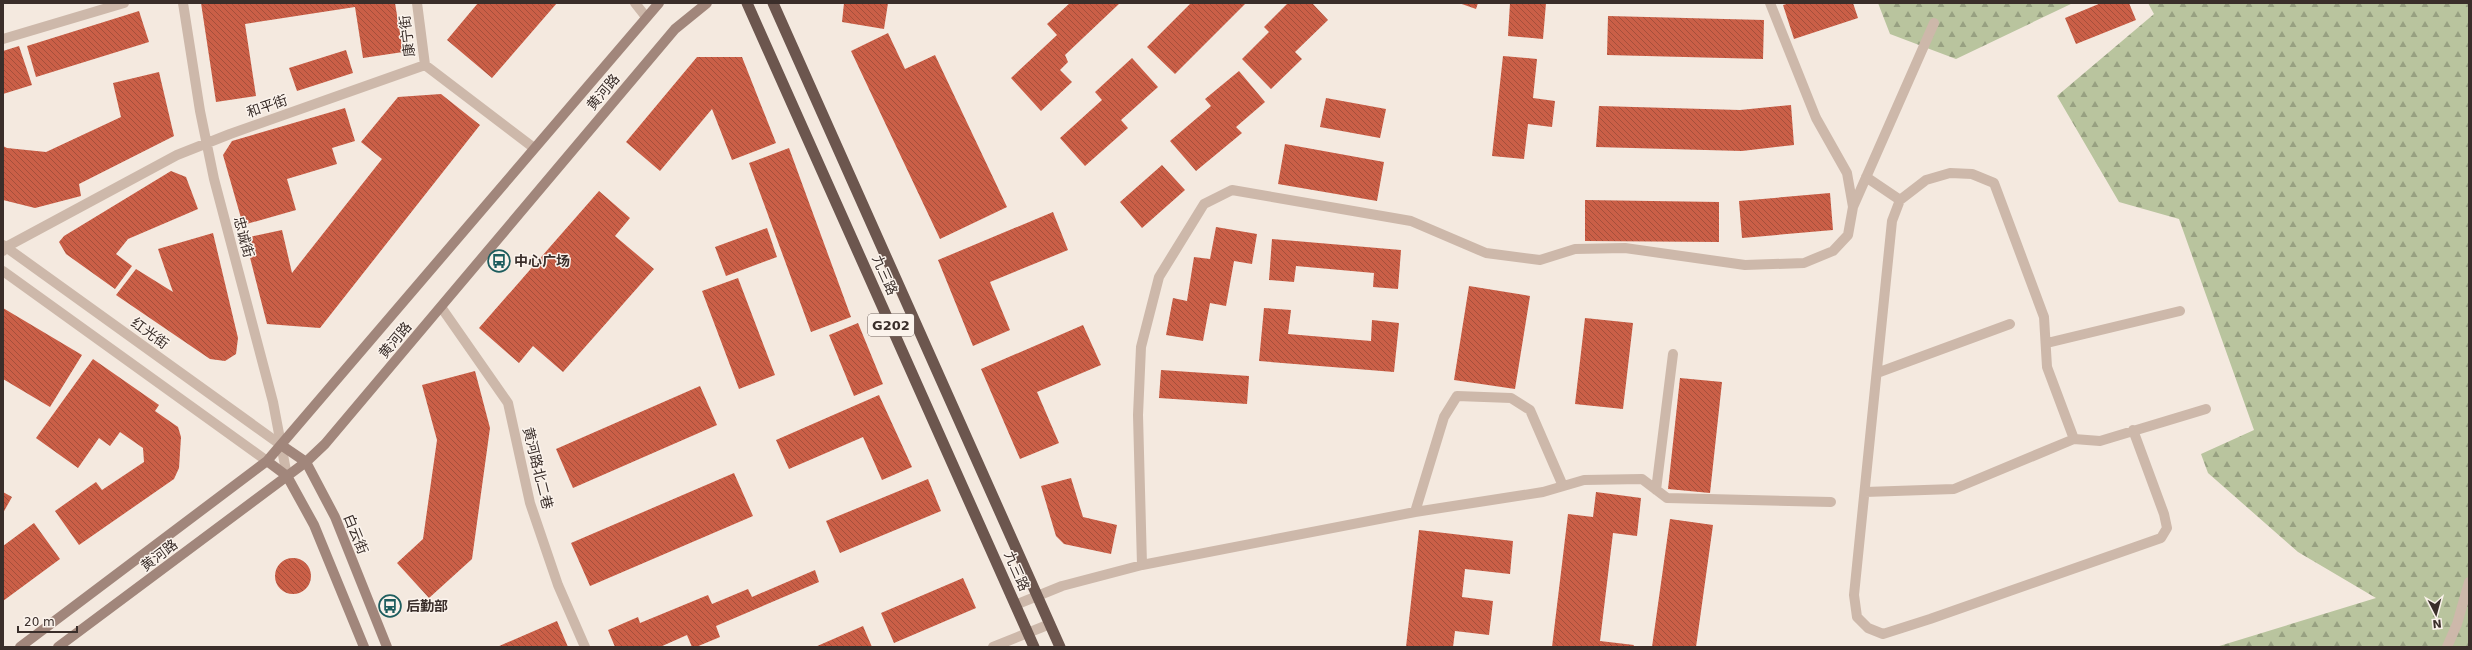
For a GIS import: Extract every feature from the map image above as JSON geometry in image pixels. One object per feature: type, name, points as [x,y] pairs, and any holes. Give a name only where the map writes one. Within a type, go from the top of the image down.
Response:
[{"type":"highway","name":"九三路","points":[[747,3],[1034,647]]},
{"type":"highway","name":"九三路","points":[[773,3],[1060,647]]},
{"type":"main road","name":"黄河路","points":[[20,647],[266,461],[646,16],[659,3]]},
{"type":"main road","name":"黄河路","points":[[58,647],[306,462],[325,444],[675,29],[707,3]]},
{"type":"main road","name":"白云街","points":[[281,445],[306,462],[335,517],[387,647]]},
{"type":"main road","points":[[266,461],[287,476],[314,525],[364,647]]},
{"type":"street","points":[[3,39],[124,3]]},
{"type":"street","name":"忠诚街","points":[[183,3],[214,179],[273,402],[287,476]]},
{"type":"street","name":"康宁街","points":[[417,3],[425,65]]},
{"type":"street","points":[[635,3],[646,16]]},
{"type":"street","points":[[1770,3],[1816,118],[1847,173],[1854,207]]},
{"type":"street","points":[[1142,565],[1138,415],[1141,347],[1159,277],[1204,204],[1232,190],[1411,221],[1486,253],[1540,260],[1575,249],[1625,248],[1745,265],[1804,262],[1833,251],[1848,235],[1854,207],[1866,177],[1934,23]]},
{"type":"street","points":[[425,65],[534,148]]},
{"type":"street","name":"和平街","points":[[4,247],[177,155],[425,65]]},
{"type":"street","points":[[2074,439],[2047,367],[2044,317],[1994,183],[1972,174],[1950,173],[1926,180],[1900,200],[1892,221],[1854,595],[1858,617],[1868,628],[1883,634],[2161,538],[2167,528],[2164,514],[2133,430]]},
{"type":"street","points":[[1866,177],[1900,200]]},
{"type":"street","name":"红光街","points":[[4,247],[281,445]]},
{"type":"street","points":[[3,270],[266,461]]},
{"type":"street","name":"黄河路北二巷","points":[[441,307],[508,403],[530,503],[558,585],[585,647]]},
{"type":"street","points":[[2046,343],[2180,311]]},
{"type":"street","points":[[1877,373],[2010,324]]},
{"type":"street","points":[[1656,490],[1673,354]]},
{"type":"street","points":[[1415,512],[1444,417],[1456,396],[1511,398],[1530,410],[1563,486]]},
{"type":"street","points":[[1865,492],[1954,489],[2074,439],[2100,441],[2206,409]]},
{"type":"street","points":[[1016,605],[1062,586],[1142,565],[1415,512],[1543,492],[1584,480],[1642,479],[1667,498],[1831,502]]},
{"type":"street","points":[[2447,647],[2458,624],[2469,582]]},
{"type":"street","points":[[993,647],[1050,624]]},
{"type":"green space","points":[[1878,3],[2073,3],[1956,59],[1890,34]]},
{"type":"green space","points":[[2148,3],[2469,3],[2469,647],[2216,647],[2376,598],[2298,552],[2208,473],[2201,454],[2254,430],[2179,219],[2119,202],[2057,96],[2154,14]]},
{"type":"building","points":[[201,3],[395,3],[403,52],[363,58],[355,7],[245,24],[256,96],[216,102]]},
{"type":"building","points":[[478,3],[557,3],[492,78],[447,40]]},
{"type":"building","points":[[844,3],[888,3],[884,29],[842,22]]},
{"type":"building","points":[[1070,3],[1120,3],[1065,55],[1068,62],[1060,70],[1072,82],[1041,111],[1011,78],[1057,35],[1047,24]]},
{"type":"building","points":[[1191,3],[1246,3],[1175,74],[1147,47]]},
{"type":"building","points":[[1288,3],[1312,3],[1328,20],[1295,52],[1302,59],[1271,89],[1242,59],[1269,32],[1264,27]]},
{"type":"building","points":[[1459,3],[1478,3],[1476,9]]},
{"type":"building","points":[[1510,3],[1546,3],[1543,39],[1508,36]]},
{"type":"building","points":[[1790,3],[1853,3],[1858,18],[1794,39],[1783,5]]},
{"type":"building","points":[[2101,3],[2129,3],[2136,20],[2076,44],[2065,18]]},
{"type":"building","points":[[139,11],[149,42],[36,77],[27,46]]},
{"type":"building","points":[[1608,16],[1764,20],[1763,59],[1607,55]]},
{"type":"building","points":[[888,33],[905,69],[935,55],[1007,207],[940,239],[851,51]]},
{"type":"building","points":[[19,46],[32,85],[3,94],[3,51]]},
{"type":"building","points":[[346,50],[353,73],[297,91],[289,68]]},
{"type":"building","points":[[1503,56],[1537,59],[1533,98],[1555,101],[1552,127],[1528,124],[1524,159],[1492,156]]},
{"type":"building","points":[[697,57],[742,57],[776,143],[732,160],[712,109],[660,171],[626,142]]},
{"type":"building","points":[[1132,58],[1158,87],[1121,120],[1128,128],[1085,166],[1060,138],[1102,100],[1095,92]]},
{"type":"building","points":[[1239,71],[1265,102],[1236,127],[1242,133],[1196,171],[1170,141],[1211,106],[1205,99]]},
{"type":"building","points":[[159,72],[174,136],[79,184],[81,196],[35,208],[3,200],[3,146],[7,148],[46,152],[121,117],[113,83]]},
{"type":"building","points":[[441,94],[480,125],[320,328],[267,324],[245,238],[282,230],[292,273],[382,159],[361,142],[398,97]]},
{"type":"building","points":[[1326,98],[1386,109],[1380,138],[1320,127]]},
{"type":"building","points":[[1791,105],[1794,145],[1742,151],[1596,147],[1599,106],[1740,110]]},
{"type":"building","points":[[345,108],[355,141],[332,148],[337,164],[287,179],[296,210],[243,225],[223,155],[232,141]]},
{"type":"building","points":[[1285,144],[1384,162],[1377,201],[1278,184]]},
{"type":"building","points":[[789,148],[851,317],[811,332],[749,163]]},
{"type":"building","points":[[1162,165],[1185,190],[1142,228],[1120,202]]},
{"type":"building","points":[[171,171],[186,177],[198,209],[128,239],[116,254],[132,266],[115,289],[66,254],[59,242],[64,236]]},
{"type":"building","points":[[599,191],[630,218],[615,236],[654,269],[563,372],[533,346],[519,363],[479,328]]},
{"type":"building","points":[[1830,193],[1833,230],[1742,238],[1739,201]]},
{"type":"building","points":[[1585,200],[1719,202],[1719,242],[1585,241]]},
{"type":"building","points":[[1053,212],[1068,250],[990,282],[1010,330],[973,346],[938,260]]},
{"type":"building","points":[[1216,227],[1257,234],[1252,264],[1234,261],[1226,306],[1210,303],[1203,341],[1166,335],[1173,298],[1187,301],[1194,257],[1210,259]]},
{"type":"building","points":[[767,228],[777,257],[726,276],[715,247]]},
{"type":"building","points":[[213,233],[238,338],[236,354],[225,361],[210,359],[116,295],[136,269],[173,292],[158,249]]},
{"type":"building","points":[[1272,239],[1401,250],[1398,289],[1373,287],[1374,273],[1296,266],[1294,282],[1269,280]]},
{"type":"building","points":[[738,278],[775,375],[739,389],[702,291]]},
{"type":"building","points":[[1469,286],[1530,296],[1515,389],[1454,380]]},
{"type":"building","points":[[3,308],[82,355],[50,407],[3,379]]},
{"type":"building","points":[[1264,308],[1291,310],[1288,334],[1371,341],[1372,320],[1399,323],[1394,372],[1259,361]]},
{"type":"building","points":[[1585,318],[1633,323],[1623,409],[1575,404]]},
{"type":"building","points":[[858,323],[883,384],[854,396],[829,335]]},
{"type":"building","points":[[1083,325],[1101,365],[1037,392],[1059,443],[1020,459],[981,369]]},
{"type":"building","points":[[93,359],[159,405],[155,411],[178,427],[181,437],[179,468],[174,479],[79,545],[55,511],[96,482],[102,490],[144,462],[143,448],[120,432],[110,446],[99,438],[78,468],[36,438]]},
{"type":"building","points":[[1161,370],[1249,376],[1247,404],[1159,398]]},
{"type":"building","points":[[475,371],[490,428],[472,559],[429,598],[397,563],[423,539],[437,440],[422,385]]},
{"type":"building","points":[[1680,378],[1722,382],[1710,493],[1668,489]]},
{"type":"building","points":[[700,386],[717,425],[573,488],[556,449]]},
{"type":"building","points":[[879,395],[912,467],[882,480],[863,437],[789,469],[776,440]]},
{"type":"building","points":[[734,473],[753,516],[590,586],[571,543]]},
{"type":"building","points":[[1071,478],[1083,517],[1117,525],[1111,554],[1064,544],[1056,536],[1041,486]]},
{"type":"building","points":[[928,479],[941,511],[840,553],[826,521]]},
{"type":"building","points":[[3,492],[12,497],[3,513]]},
{"type":"building","points":[[1596,492],[1641,498],[1637,536],[1613,533],[1600,641],[1634,645],[1633,647],[1552,647],[1568,514],[1593,517]]},
{"type":"building","points":[[1670,519],[1713,525],[1696,647],[1652,647]]},
{"type":"building","points":[[34,523],[60,559],[3,601],[3,546]]},
{"type":"building","points":[[1419,530],[1513,541],[1510,574],[1465,569],[1462,597],[1493,601],[1489,635],[1455,631],[1453,647],[1406,647]]},
{"type":"building","points":[[293,558],[306,563],[311,576],[306,589],[293,594],[280,589],[275,576],[280,563]]},
{"type":"building","points":[[815,570],[819,582],[716,626],[720,637],[696,647],[692,647],[687,635],[660,647],[615,647],[608,630],[638,617],[640,623],[708,595],[712,604],[748,589],[752,597]]},
{"type":"building","points":[[963,578],[976,608],[894,643],[881,613]]},
{"type":"building","points":[[557,621],[568,647],[497,647]]},
{"type":"building","points":[[863,626],[872,647],[815,647]]},
{"type":"place","name":"中心广场","points":[[499,261]]},
{"type":"place","name":"后勤部","points":[[390,606]]}]
